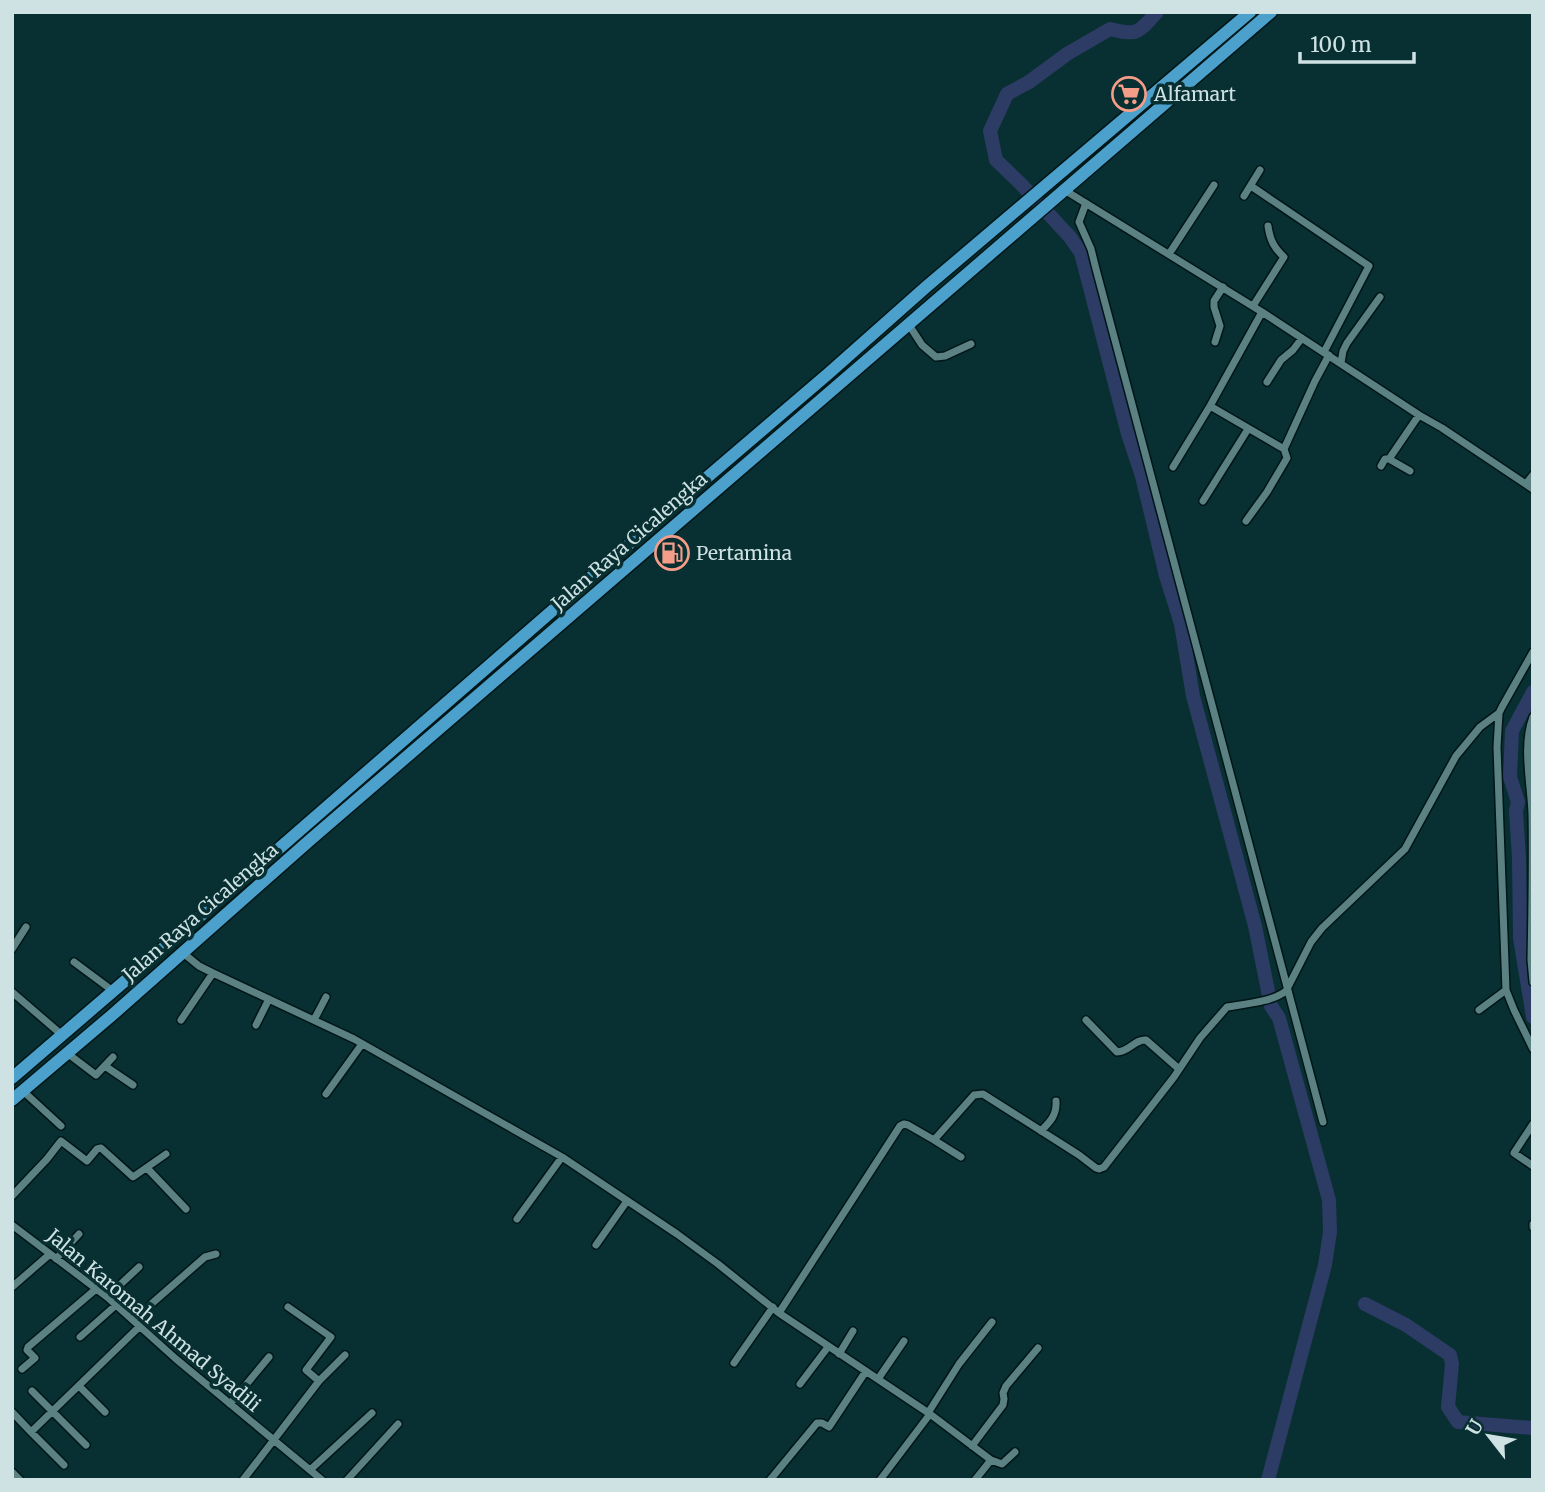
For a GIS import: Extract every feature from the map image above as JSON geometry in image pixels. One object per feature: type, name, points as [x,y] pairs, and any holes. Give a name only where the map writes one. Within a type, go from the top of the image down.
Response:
[{"type":"highway","name":"Jalan Raya Cicalengka","points":[[12,1078],[1250,12]]},
{"type":"highway","name":"Jalan Raya Cicalengka","points":[[12,1100],[1271,12]]},
{"type":"highway","points":[[99,1002],[111,1016]]},
{"type":"street","points":[[1244,196],[1259,170]]},
{"type":"street","points":[[1169,254],[1214,185]]},
{"type":"street","points":[[1251,186],[1369,266],[1326,353],[1284,449]]},
{"type":"street","points":[[1066,191],[1253,306],[1529,486],[1533,475]]},
{"type":"street","points":[[1086,203],[1079,222],[1091,249],[1100,282],[1285,992],[1323,1122]]},
{"type":"street","points":[[1253,306],[1284,257],[1270,239],[1268,226]]},
{"type":"street","points":[[1215,342],[1220,326],[1214,301],[1223,288]]},
{"type":"street","points":[[1341,363],[1347,343],[1380,297]]},
{"type":"street","points":[[1173,467],[1262,312]]},
{"type":"street","points":[[909,325],[922,345],[936,357],[945,356],[971,344]]},
{"type":"street","points":[[1266,382],[1281,360],[1302,338]]},
{"type":"street","points":[[1210,406],[1284,449],[1287,458],[1246,521]]},
{"type":"street","points":[[1381,466],[1385,459],[1389,459],[1419,415]]},
{"type":"street","points":[[1203,501],[1248,429]]},
{"type":"street","points":[[1389,459],[1410,471]]},
{"type":"street","points":[[934,1140],[974,1095],[979,1094],[988,1096],[1099,1169],[1104,1167],[1200,1038],[1227,1007],[1250,1005],[1285,992],[1311,942],[1322,928],[1405,849],[1456,756],[1480,727],[1499,713],[1533,652]]},
{"type":"street","points":[[1499,713],[1497,747],[1506,989],[1533,1049]]},
{"type":"street","points":[[1532,980],[1532,814],[1528,732],[1533,717]]},
{"type":"street","points":[[12,949],[26,927]]},
{"type":"street","points":[[183,953],[199,966],[362,1044],[562,1157],[718,1264],[828,1347],[929,1413],[991,1460],[1002,1464],[1015,1452]]},
{"type":"street","points":[[74,962],[113,991]]},
{"type":"street","points":[[181,1020],[213,973]]},
{"type":"street","points":[[1479,1010],[1506,989]]},
{"type":"street","points":[[12,992],[62,1035]]},
{"type":"street","points":[[314,1020],[326,997]]},
{"type":"street","points":[[256,1025],[269,999]]},
{"type":"street","points":[[1086,1020],[1117,1052],[1126,1050],[1140,1040],[1146,1040],[1179,1069]]},
{"type":"street","points":[[326,1094],[362,1044]]},
{"type":"street","points":[[67,1052],[96,1075],[113,1057]]},
{"type":"street","points":[[105,1066],[133,1085]]},
{"type":"street","points":[[23,1091],[61,1126]]},
{"type":"street","points":[[1041,1131],[1052,1120],[1056,1101]]},
{"type":"street","points":[[734,1363],[776,1310],[900,1126],[908,1125],[961,1157]]},
{"type":"street","points":[[1532,1127],[1514,1153],[1533,1166]]},
{"type":"street","points":[[12,1196],[61,1141],[87,1161],[97,1149],[101,1149],[133,1177],[166,1154]]},
{"type":"street","points":[[517,1219],[562,1157]]},
{"type":"street","points":[[147,1168],[186,1209]]},
{"type":"street","points":[[596,1245],[627,1201]]},
{"type":"street","name":"Jalan Karomah Ahmad Syadili","points":[[12,1225],[107,1297],[139,1327],[322,1480]]},
{"type":"street","points":[[12,1287],[79,1234]]},
{"type":"street","points":[[132,1320],[205,1257],[216,1254]]},
{"type":"street","points":[[107,1297],[139,1267]]},
{"type":"street","points":[[22,1369],[34,1358],[27,1350],[28,1347],[96,1289]]},
{"type":"street","points":[[80,1337],[116,1305]]},
{"type":"street","points":[[288,1307],[331,1337],[306,1370],[319,1381]]},
{"type":"street","points":[[880,1480],[929,1413],[959,1364],[992,1322]]},
{"type":"street","points":[[31,1432],[139,1327]]},
{"type":"street","points":[[839,1354],[853,1331]]},
{"type":"street","points":[[878,1379],[904,1341]]},
{"type":"street","points":[[800,1384],[828,1347]]},
{"type":"street","points":[[972,1446],[1003,1405],[1006,1386],[1038,1348]]},
{"type":"street","points":[[243,1480],[319,1381],[345,1355]]},
{"type":"street","points":[[230,1404],[269,1357]]},
{"type":"street","points":[[770,1480],[817,1423],[829,1427],[866,1371]]},
{"type":"street","points":[[79,1386],[105,1412]]},
{"type":"street","points":[[33,1391],[86,1445]]},
{"type":"street","points":[[12,1412],[64,1465]]},
{"type":"street","points":[[307,1480],[311,1471],[372,1413]]},
{"type":"street","points":[[347,1480],[398,1424]]},
{"type":"street","points":[[975,1480],[991,1460]]},
{"type":"street","points":[[12,1472],[20,1480]]},
{"type":"waterway","points":[[1157,12],[1137,31],[1110,29],[1007,94],[990,131],[996,160],[1070,237],[1081,253],[1181,624],[1193,696],[1255,926],[1271,1006],[1279,1018],[1329,1200],[1330,1232],[1325,1265],[1268,1480]]},
{"type":"waterway","points":[[1533,692],[1512,731],[1510,777],[1518,802],[1516,811],[1520,938],[1533,1017]]},
{"type":"waterway","points":[[1365,1304],[1406,1325],[1450,1355],[1452,1364],[1448,1407],[1458,1422],[1533,1428]]},
{"type":"place","name":"Alfamart","points":[[1129,94]]},
{"type":"place","name":"Pertamina","points":[[672,553]]}]
